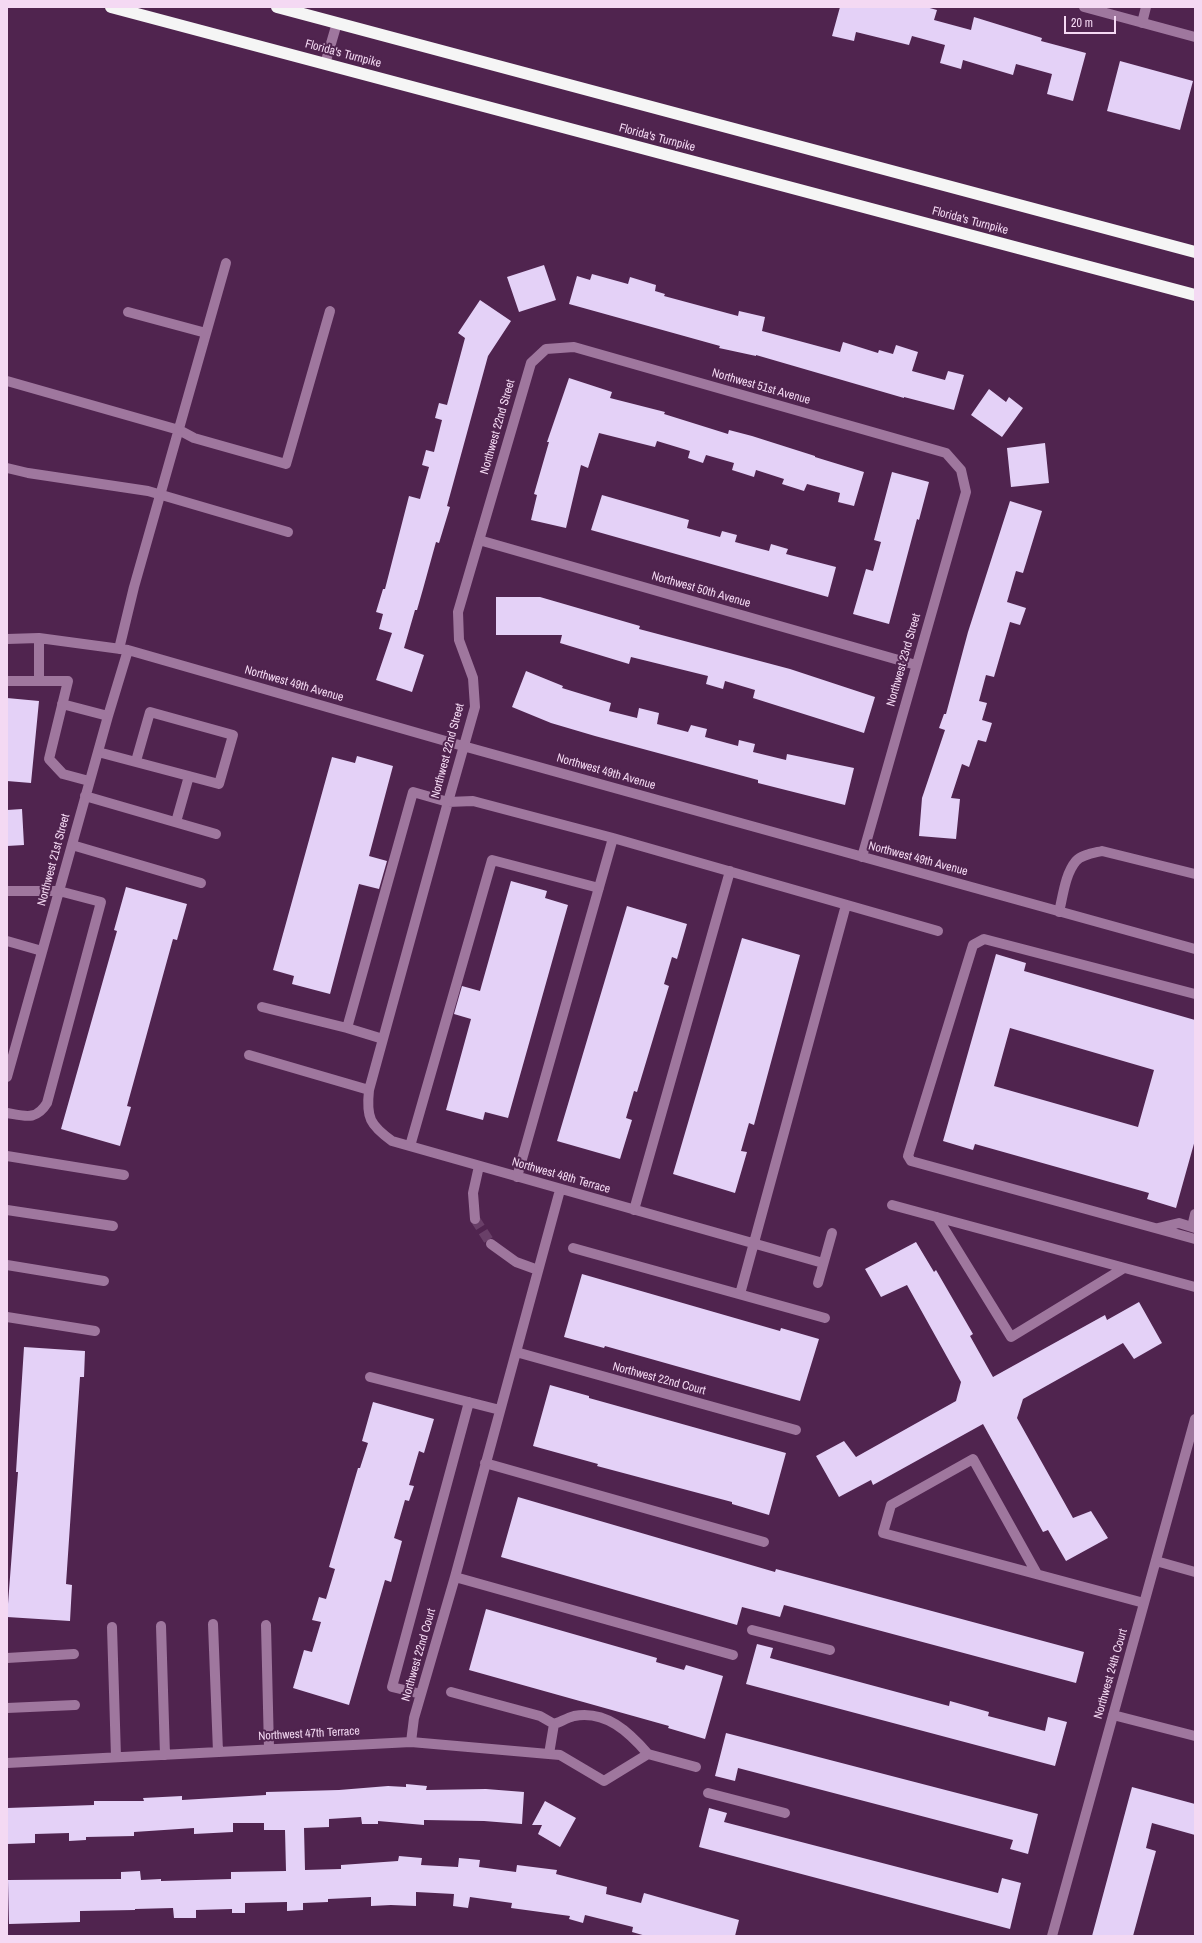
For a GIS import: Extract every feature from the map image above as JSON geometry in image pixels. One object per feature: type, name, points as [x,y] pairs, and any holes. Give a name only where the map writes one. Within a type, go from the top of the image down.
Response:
[{"type":"highway","name":"Florida's Turnpike","points":[[111,7],[1195,295]]},
{"type":"highway","points":[[277,7],[1195,252]]},
{"type":"street","points":[[1084,7],[1195,37]]},
{"type":"street","points":[[1142,23],[1146,7]]},
{"type":"street","points":[[325,64],[337,23]]},
{"type":"street","name":"Northwest 21st Street","points":[[7,1077],[11,1049],[42,951],[108,716],[124,650],[134,588],[226,263]]},
{"type":"street","points":[[7,381],[179,430],[194,438],[286,464],[330,311]]},
{"type":"street","points":[[128,312],[206,333]]},
{"type":"street","name":"Northwest 51st Avenue","points":[[546,349],[574,347],[946,453],[962,470]]},
{"type":"street","name":"Northwest 22nd Street","points":[[370,1120],[367,1107],[369,1090],[475,707],[473,678],[459,640],[458,612],[530,363],[546,349]]},
{"type":"street","points":[[7,468],[28,473],[148,491],[288,532]]},
{"type":"street","name":"Northwest 23rd Street","points":[[862,857],[966,492],[962,470]]},
{"type":"street","name":"Northwest 50th Avenue","points":[[479,540],[916,665]]},
{"type":"street","points":[[39,638],[39,681]]},
{"type":"street","name":"Northwest 49th Avenue","points":[[7,639],[39,638],[124,650],[463,746],[1195,949]]},
{"type":"street","points":[[7,681],[68,681],[48,760],[63,774],[89,781]]},
{"type":"street","points":[[62,704],[108,716]]},
{"type":"street","points":[[98,752],[219,784],[233,735],[150,712],[136,762]]},
{"type":"street","points":[[176,822],[189,776]]},
{"type":"street","points":[[347,1028],[413,792],[448,802],[472,801],[613,838],[938,931]]},
{"type":"street","points":[[85,796],[216,834]]},
{"type":"street","points":[[517,1177],[613,838]]},
{"type":"street","points":[[72,845],[201,883]]},
{"type":"street","points":[[1059,912],[1069,873],[1076,860],[1090,854],[1102,851],[1195,874]]},
{"type":"street","points":[[410,1146],[492,860],[599,888]]},
{"type":"street","points":[[634,1210],[730,871]]},
{"type":"street","points":[[7,891],[59,891],[101,902],[47,1103],[37,1114],[27,1117],[7,1113]]},
{"type":"street","points":[[740,1294],[846,905]]},
{"type":"street","points":[[1195,994],[984,939],[973,945],[908,1156],[911,1161],[1195,1239]]},
{"type":"street","points":[[7,941],[42,951]]},
{"type":"street","points":[[262,1006],[383,1039]]},
{"type":"street","points":[[249,1056],[369,1090]]},
{"type":"street","name":"Northwest 48th Terrace","points":[[370,1120],[379,1132],[392,1141],[560,1190],[823,1263]]},
{"type":"street","points":[[7,1156],[124,1175]]},
{"type":"street","points":[[475,1219],[473,1193],[479,1166]]},
{"type":"street","name":"Northwest 22nd Court","points":[[411,1742],[414,1718],[420,1694],[455,1577],[560,1190]]},
{"type":"street","points":[[892,1205],[1195,1287]]},
{"type":"street","points":[[7,1210],[113,1226]]},
{"type":"street","points":[[1157,1229],[1179,1223],[1193,1227],[1195,1214]]},
{"type":"street","points":[[937,1217],[1011,1337],[1124,1268]]},
{"type":"street","points":[[818,1283],[832,1233]]},
{"type":"street","points":[[492,1244],[516,1262],[538,1270]]},
{"type":"street","points":[[573,1248],[825,1318]]},
{"type":"street","points":[[7,1265],[104,1281]]},
{"type":"street","points":[[7,1317],[95,1331]]},
{"type":"street","name":"Northwest 22nd Court","points":[[516,1352],[796,1430]]},
{"type":"street","points":[[370,1377],[500,1410]]},
{"type":"street","points":[[420,1694],[392,1687],[469,1402]]},
{"type":"street","name":"Northwest 24th Court","points":[[1052,1936],[1195,1419]]},
{"type":"street","points":[[1037,1574],[973,1459],[891,1505],[882,1533],[1144,1603]]},
{"type":"street","points":[[485,1463],[764,1542]]},
{"type":"street","points":[[1156,1561],[1195,1572]]},
{"type":"street","points":[[455,1577],[733,1656]]},
{"type":"street","points":[[213,1624],[218,1752]]},
{"type":"street","points":[[266,1625],[269,1749]]},
{"type":"street","points":[[161,1626],[165,1755]]},
{"type":"street","points":[[112,1627],[116,1757]]},
{"type":"street","points":[[752,1630],[830,1650]]},
{"type":"street","points":[[7,1658],[74,1654]]},
{"type":"street","points":[[451,1692],[540,1716],[554,1724]]},
{"type":"street","points":[[7,1708],[75,1705]]},
{"type":"street","points":[[1113,1715],[1195,1736]]},
{"type":"street","points":[[554,1724],[573,1716],[585,1716],[602,1719],[615,1723],[626,1730],[648,1754],[696,1767]]},
{"type":"street","points":[[549,1754],[554,1724]]},
{"type":"street","name":"Northwest 47th Terrace","points":[[7,1763],[411,1742],[560,1755],[604,1781],[648,1754]]},
{"type":"street","points":[[708,1793],[785,1814]]},
{"type":"building","points":[[840,7],[926,7],[937,10],[934,20],[971,30],[974,17],[1042,38],[1041,41],[1086,53],[1073,101],[1047,94],[1052,74],[1016,64],[1013,75],[963,60],[961,69],[940,63],[945,45],[912,36],[909,45],[856,32],[854,41],[832,36]]},
{"type":"building","points":[[1120,61],[1193,81],[1180,130],[1107,111]]},
{"type":"building","points":[[544,265],[556,300],[519,312],[507,277]]},
{"type":"building","points":[[592,274],[628,284],[630,277],[656,285],[655,291],[665,294],[664,296],[738,316],[739,311],[765,317],[762,331],[840,352],[843,342],[878,353],[879,350],[893,354],[896,345],[918,352],[912,371],[945,380],[948,371],[964,375],[954,410],[904,398],[756,355],[719,348],[720,346],[569,304],[577,276],[590,280]]},
{"type":"building","points":[[480,300],[511,321],[488,356],[447,506],[450,507],[439,543],[436,542],[417,610],[415,610],[404,648],[424,655],[412,692],[376,680],[392,633],[379,629],[383,614],[376,612],[383,589],[385,589],[409,496],[420,499],[429,467],[422,465],[426,450],[434,452],[442,420],[435,418],[439,403],[447,405],[465,338],[458,333]]},
{"type":"building","points":[[569,378],[612,392],[610,398],[665,412],[664,414],[728,434],[729,430],[752,436],[864,472],[854,506],[838,502],[840,493],[807,484],[804,491],[782,484],[784,479],[756,470],[754,477],[732,470],[734,463],[706,455],[703,463],[688,458],[690,451],[657,441],[655,447],[599,433],[588,468],[581,465],[566,528],[531,520],[537,495],[534,494],[549,442],[547,442]]},
{"type":"building","points":[[989,389],[1006,402],[1009,397],[1023,408],[1002,437],[971,415]]},
{"type":"building","points":[[1045,443],[1049,483],[1011,487],[1007,448]]},
{"type":"building","points":[[892,472],[929,482],[919,520],[917,519],[889,624],[853,614],[866,569],[873,571],[881,542],[874,540]]},
{"type":"building","points":[[602,495],[689,520],[687,528],[720,537],[722,531],[737,535],[735,542],[769,551],[771,544],[788,549],[786,554],[836,567],[828,597],[591,530]]},
{"type":"building","points":[[1010,501],[1042,511],[1023,573],[1016,571],[1007,602],[1026,608],[1020,625],[1010,622],[994,677],[986,675],[979,701],[987,703],[982,720],[992,723],[986,742],[978,740],[969,767],[962,764],[951,798],[960,799],[956,839],[919,836],[922,798],[945,730],[939,728],[944,714],[946,714],[968,632]]},
{"type":"building","points":[[496,597],[540,597],[640,626],[639,629],[790,669],[875,697],[864,733],[753,698],[755,690],[725,681],[723,689],[706,684],[708,676],[631,657],[629,664],[560,643],[562,635],[496,635]]},
{"type":"building","points":[[526,671],[563,686],[562,688],[611,703],[609,711],[637,718],[639,708],[659,713],[657,724],[688,732],[691,725],[707,729],[705,737],[738,746],[739,740],[755,744],[753,752],[786,760],[787,754],[854,768],[845,805],[758,783],[758,780],[595,736],[551,723],[512,707]]},
{"type":"building","points":[[7,698],[39,701],[31,783],[7,781]]},
{"type":"building","points":[[357,756],[393,766],[369,856],[387,861],[379,889],[359,884],[330,994],[292,984],[294,976],[273,970],[332,757],[355,763]]},
{"type":"building","points":[[22,809],[24,845],[7,846],[7,810]]},
{"type":"building","points":[[511,881],[547,891],[545,898],[568,905],[508,1118],[485,1112],[483,1120],[446,1110],[471,1019],[454,1014],[462,986],[480,991]]},
{"type":"building","points":[[126,887],[187,904],[177,940],[173,939],[127,1106],[131,1107],[120,1146],[61,1129],[117,931],[114,930]]},
{"type":"building","points":[[627,906],[687,924],[677,959],[672,957],[664,984],[669,986],[637,1092],[634,1091],[626,1118],[632,1120],[620,1159],[557,1141]]},
{"type":"building","points":[[742,938],[800,955],[754,1125],[749,1123],[741,1151],[747,1152],[735,1193],[673,1174]]},
{"type":"building","points":[[996,954],[1026,963],[1024,971],[1195,1020],[1195,1140],[1176,1208],[1147,1199],[1149,1193],[975,1144],[973,1150],[943,1141]],"holes":[[[1010,1028],[1154,1070],[1138,1127],[994,1086]]]},
{"type":"building","points":[[916,1242],[934,1272],[936,1270],[973,1334],[970,1336],[993,1377],[1105,1315],[1107,1320],[1139,1302],[1162,1343],[1134,1359],[1123,1343],[1023,1399],[1017,1418],[1073,1518],[1091,1511],[1108,1538],[1066,1561],[1048,1530],[1043,1532],[983,1424],[873,1485],[871,1480],[839,1497],[816,1456],[844,1441],[856,1457],[956,1401],[961,1382],[907,1285],[881,1297],[865,1269]]},
{"type":"building","points":[[582,1274],[780,1331],[781,1328],[819,1339],[800,1401],[605,1346],[604,1348],[564,1337]]},
{"type":"building","points":[[24,1347],[85,1351],[84,1377],[80,1377],[66,1584],[72,1585],[70,1621],[7,1617],[18,1472],[16,1472]]},
{"type":"building","points":[[550,1385],[589,1396],[589,1398],[786,1453],[769,1515],[732,1504],[732,1502],[597,1466],[598,1464],[533,1446]]},
{"type":"building","points":[[373,1402],[434,1419],[424,1453],[419,1451],[409,1485],[414,1486],[409,1501],[405,1500],[394,1538],[402,1541],[391,1582],[385,1580],[349,1705],[293,1688],[304,1650],[312,1652],[321,1622],[312,1620],[319,1597],[326,1599],[335,1569],[329,1567],[358,1468],[360,1468],[368,1443],[362,1441]]},
{"type":"building","points":[[518,1497],[775,1572],[776,1569],[1084,1652],[1076,1683],[784,1605],[780,1617],[742,1607],[737,1625],[501,1557]]},
{"type":"building","points":[[486,1609],[657,1658],[656,1662],[684,1670],[686,1665],[723,1676],[705,1739],[668,1728],[669,1726],[469,1670]]},
{"type":"building","points":[[757,1644],[773,1648],[770,1658],[949,1706],[950,1701],[989,1712],[988,1716],[1045,1731],[1048,1717],[1067,1722],[1055,1766],[746,1684]]},
{"type":"building","points":[[726,1733],[1038,1814],[1028,1854],[1010,1849],[1013,1840],[738,1768],[735,1781],[715,1776]]},
{"type":"building","points":[[406,1784],[427,1786],[426,1790],[486,1789],[524,1792],[522,1824],[484,1821],[424,1820],[424,1825],[378,1821],[378,1824],[362,1824],[361,1817],[329,1819],[329,1827],[304,1828],[305,1870],[341,1869],[341,1865],[398,1861],[399,1856],[422,1858],[421,1865],[458,1867],[459,1858],[480,1860],[479,1867],[516,1872],[517,1865],[557,1870],[556,1874],[607,1887],[606,1894],[641,1903],[644,1893],[739,1920],[735,1936],[646,1936],[632,1932],[633,1927],[585,1915],[583,1923],[569,1919],[570,1916],[511,1908],[512,1903],[470,1897],[468,1908],[453,1906],[454,1894],[416,1892],[416,1906],[371,1906],[371,1897],[328,1899],[328,1902],[303,1903],[303,1910],[287,1911],[287,1902],[245,1903],[245,1913],[232,1913],[232,1909],[196,1910],[196,1918],[174,1918],[173,1908],[135,1909],[80,1911],[80,1922],[9,1924],[8,1880],[121,1879],[121,1872],[140,1871],[141,1880],[161,1879],[161,1881],[231,1879],[231,1872],[286,1871],[285,1830],[264,1830],[264,1823],[233,1823],[233,1832],[194,1834],[194,1828],[134,1832],[134,1836],[86,1837],[86,1840],[69,1841],[69,1833],[35,1834],[35,1843],[7,1844],[7,1808],[94,1805],[94,1801],[144,1801],[143,1798],[182,1796],[182,1800],[266,1795],[266,1792],[339,1790],[388,1786],[406,1787]]},
{"type":"building","points":[[1132,1787],[1195,1804],[1195,1835],[1152,1823],[1146,1848],[1156,1851],[1133,1936],[1092,1936]]},
{"type":"building","points":[[545,1801],[576,1818],[560,1847],[538,1834],[542,1825],[532,1825]]},
{"type":"building","points":[[709,1808],[727,1813],[724,1822],[998,1893],[1002,1878],[1021,1883],[1010,1929],[699,1847]]},
{"type":"tunnel","points":[[475,1219],[491,1244]]}]
